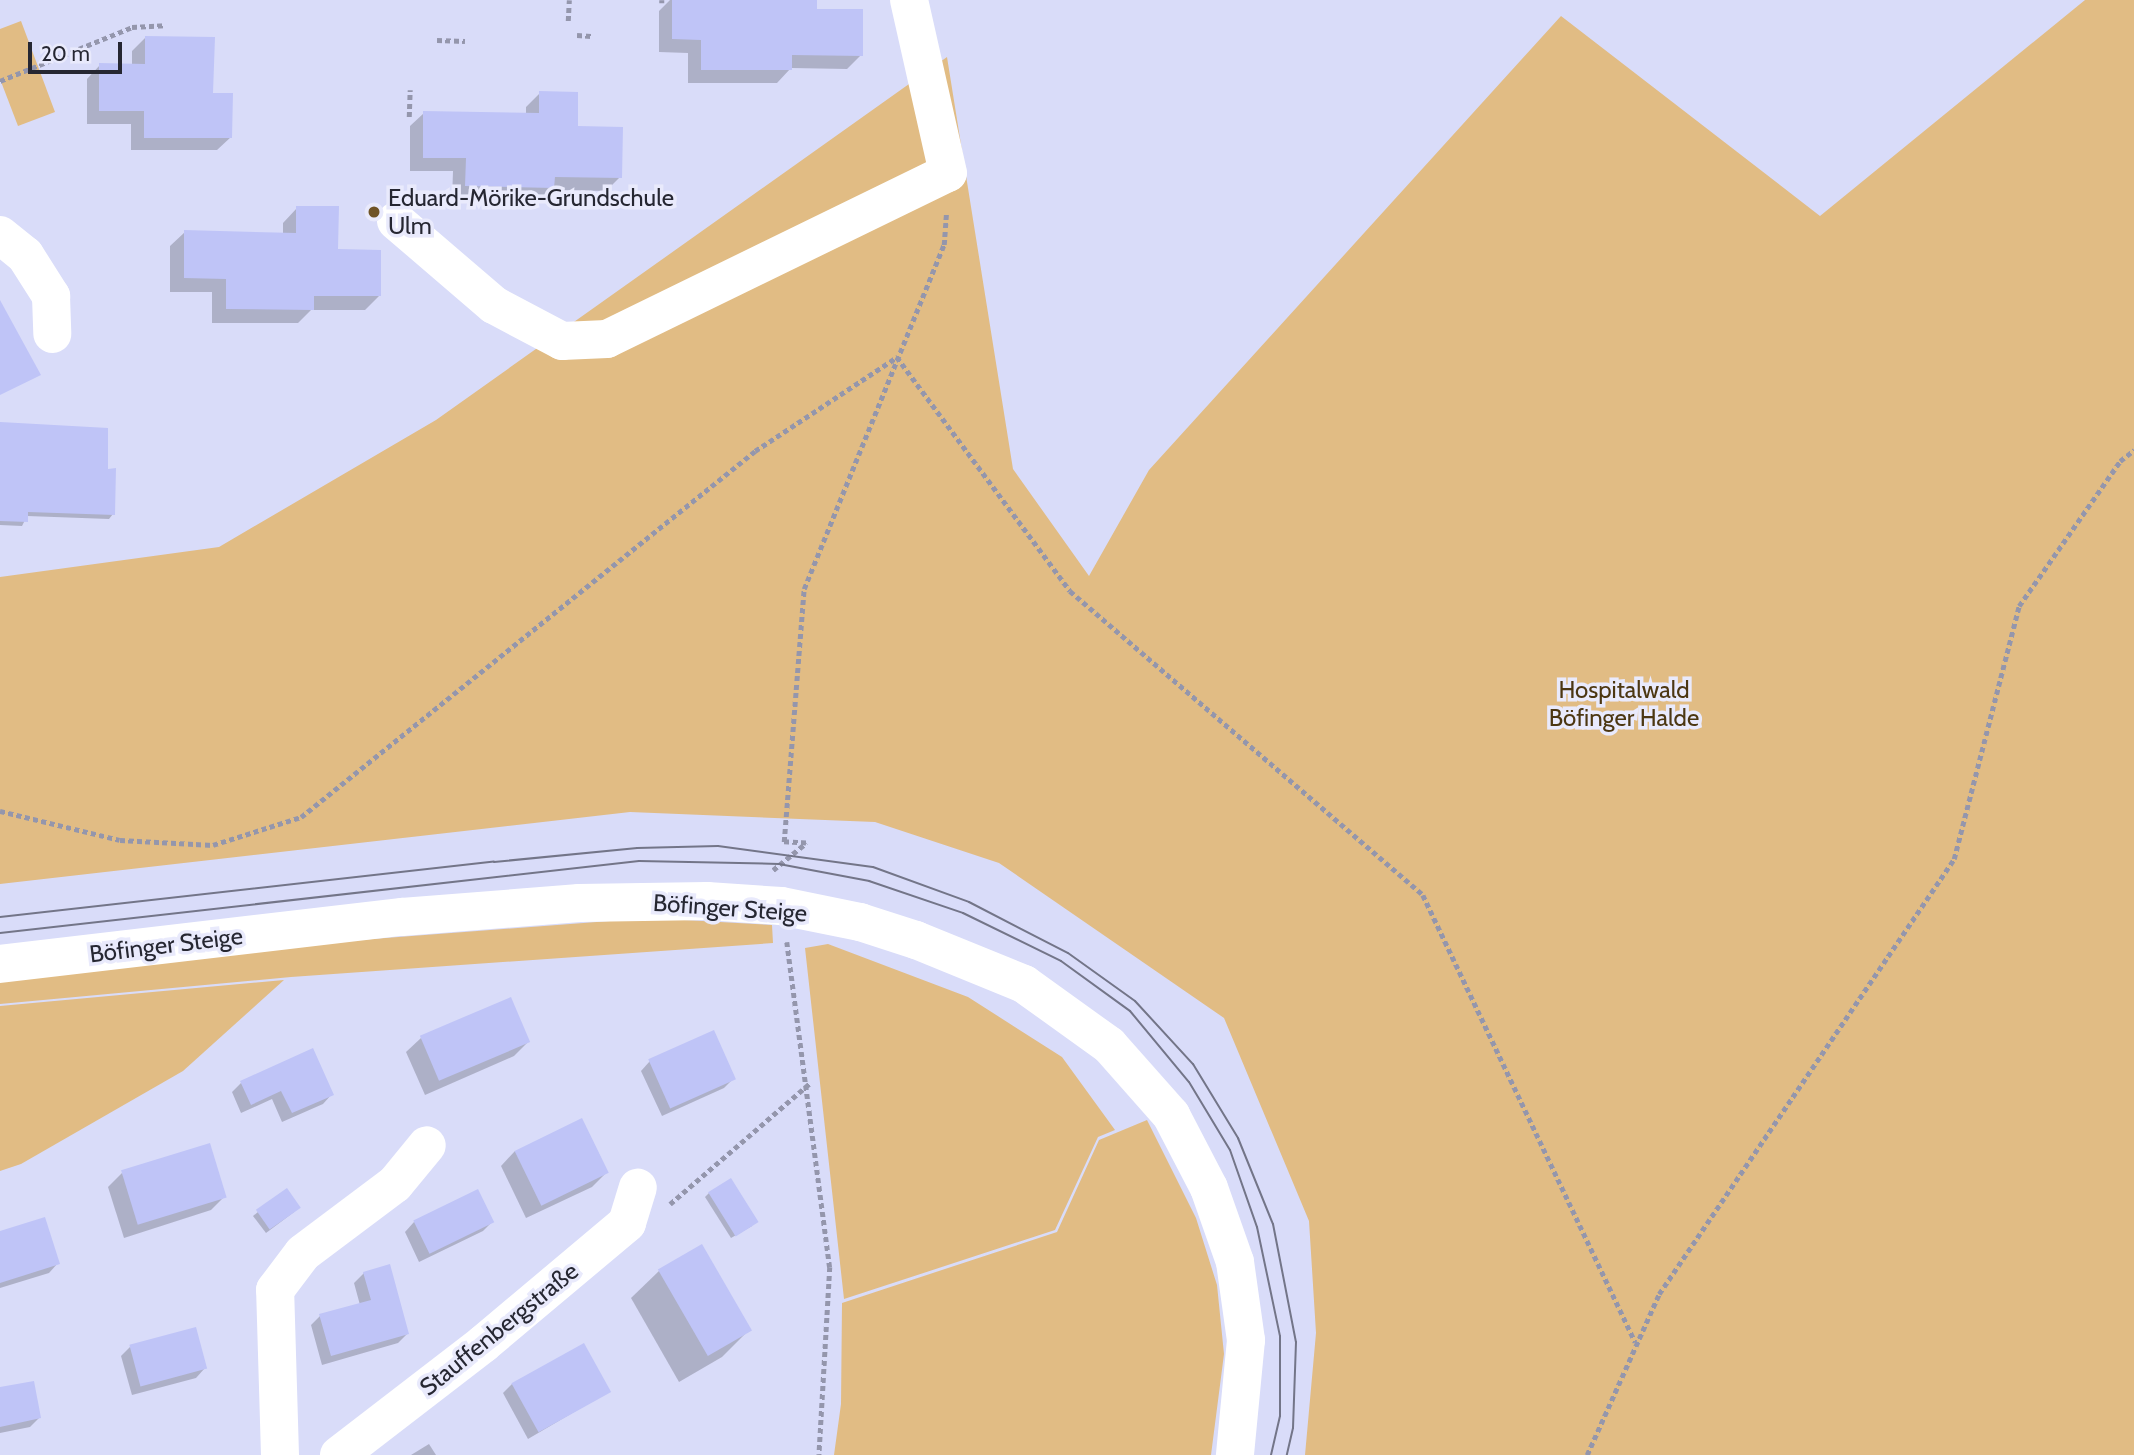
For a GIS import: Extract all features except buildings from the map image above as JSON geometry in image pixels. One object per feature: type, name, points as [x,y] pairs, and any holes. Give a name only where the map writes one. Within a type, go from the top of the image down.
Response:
[{"type":"street","points":[[396,221],[494,305],[562,341],[607,339],[948,173],[909,0]]},
{"type":"street","points":[[0,235],[25,255],[51,296],[52,334]]},
{"type":"street","name":"Böfinger Steige","points":[[0,964],[402,917],[579,903],[706,901],[776,890],[1024,984],[1109,1045],[1171,1115],[1209,1188],[1235,1262],[1246,1340],[1235,1455]]},
{"type":"street","points":[[280,1455],[275,1290],[303,1253],[395,1184],[427,1145]]},
{"type":"street","name":"Stauffenbergstraße","points":[[339,1455],[483,1344],[633,1206]]},
{"type":"path","points":[[568,21],[569,0]]},
{"type":"path","points":[[0,81],[132,27],[165,24]]},
{"type":"path","points":[[577,34],[591,36]]},
{"type":"path","points":[[437,40],[465,41]]},
{"type":"path","points":[[409,117],[410,90]]},
{"type":"path","points":[[820,1455],[830,1267],[809,1083],[776,890],[806,843],[784,842],[804,589],[944,245],[948,173]]},
{"type":"path","points":[[0,811],[120,839],[213,845],[300,817],[755,451],[897,357]]},
{"type":"path","points":[[897,357],[1070,591],[1423,895],[1635,1342]]},
{"type":"path","points":[[1587,1455],[1635,1342],[1660,1294],[1954,859],[2019,606],[2120,461],[2134,450]]},
{"type":"path","points":[[633,1206],[670,1205],[809,1083]]},
{"type":"green space","name":"Hospitalwald Böfinger Halde","points":[[2085,0],[2134,0],[2134,1455],[1305,1455],[1316,1333],[1309,1221],[1224,1018],[999,863],[875,822],[630,812],[0,884],[0,577],[219,547],[436,420],[947,57],[1013,469],[1089,576],[1149,470],[1561,16],[1820,216]]},
{"type":"green space","points":[[21,21],[55,112],[18,126],[0,79],[0,29]]},
{"type":"green space","points":[[649,918],[772,925],[773,943],[291,977],[0,1004],[0,980],[320,943]]},
{"type":"green space","points":[[828,944],[968,997],[1062,1057],[1115,1130],[1098,1137],[1055,1230],[844,1299],[805,948]]},
{"type":"green space","points":[[284,980],[183,1071],[21,1164],[0,1171],[0,1006]]},
{"type":"green space","points":[[1147,1120],[1196,1218],[1217,1285],[1224,1354],[1211,1455],[834,1455],[841,1404],[842,1303],[1057,1232],[1099,1140]]},
{"type":"tram line","points":[[0,917],[494,862],[637,848],[718,846],[873,867],[969,902],[1068,953],[1135,1001],[1193,1064],[1238,1138],[1273,1224],[1296,1342],[1293,1428],[1287,1455]]},
{"type":"tram line","points":[[0,933],[639,861],[779,864],[869,881],[963,913],[1061,961],[1130,1011],[1189,1082],[1230,1150],[1257,1227],[1280,1336],[1280,1416],[1271,1455]]},
{"type":"place","name":"Eduard-Mörike-Grundschule Ulm","points":[[374,212]]}]
